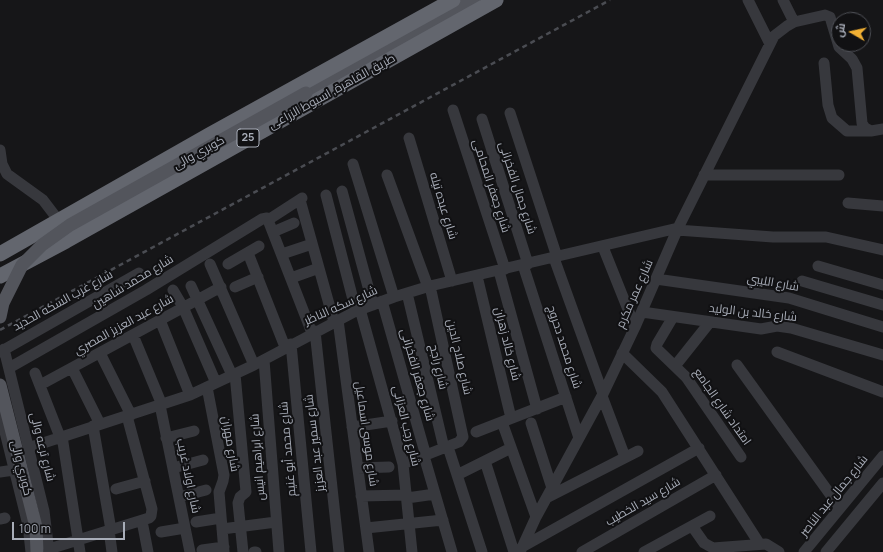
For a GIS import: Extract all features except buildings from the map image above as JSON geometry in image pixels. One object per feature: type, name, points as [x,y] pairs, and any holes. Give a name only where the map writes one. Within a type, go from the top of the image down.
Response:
[{"type":"highway","name":"طريق القاهرة, اسيوط الزراعى","points":[[0,254],[453,0]]},
{"type":"highway","name":"طريق القاهرة, اسيوط الزراعى","points":[[0,276],[66,241],[496,0]]},
{"type":"main road","name":"كوبري والى","points":[[0,317],[3,303],[22,265],[42,245],[70,225],[474,0]]},
{"type":"main road","name":"كوبري والى","points":[[0,300],[19,262],[40,242],[67,220],[152,173],[251,112]]},
{"type":"main road","name":"كوبري والى","points":[[0,385],[43,551]]},
{"type":"main road","name":"كوبري والى","points":[[0,396],[30,507],[34,528],[43,551]]},
{"type":"street","points":[[748,0],[770,44]]},
{"type":"street","points":[[783,0],[794,22],[825,15],[830,17],[839,47],[852,58],[857,68],[862,122],[865,128],[871,130]]},
{"type":"street","name":"شارع عمر مكرم","points":[[519,550],[602,395],[642,312],[678,229],[770,44],[780,30],[794,22]]},
{"type":"street","points":[[824,64],[828,105],[832,118],[847,131],[883,129]]},
{"type":"street","name":"شارع جعفر المحامى","points":[[453,110],[502,270],[537,408]]},
{"type":"street","points":[[510,113],[602,395],[626,457]]},
{"type":"street","name":"شارع جمال الفخرانى","points":[[482,119],[526,265]]},
{"type":"street","name":"شارع عبده تيله","points":[[409,138],[452,282]]},
{"type":"street","points":[[0,150],[2,164],[7,174],[43,200],[59,221]]},
{"type":"street","points":[[353,164],[394,297]]},
{"type":"street","name":"شارع صلاح الدين","points":[[386,175],[429,287],[463,433],[462,440],[446,447]]},
{"type":"street","points":[[704,175],[839,175]]},
{"type":"street","name":"شارع جعفر الفخرانى","points":[[342,191],[425,456],[443,520],[450,552]]},
{"type":"street","name":"شارع رجب العزانى","points":[[326,195],[358,310],[392,421],[403,464],[412,552]]},
{"type":"street","name":"شارع محمد شاهين","points":[[9,368],[146,290],[262,219],[267,218],[268,220],[301,199]]},
{"type":"street","name":"شارع موسى اسماعيل","points":[[301,199],[312,244],[336,321],[369,552]]},
{"type":"street","points":[[848,203],[883,206]]},
{"type":"street","name":"شارع سمير عبد العزيز","points":[[268,220],[313,332],[339,552]]},
{"type":"street","points":[[273,232],[294,223]]},
{"type":"street","name":"شارع سكه الناظر","points":[[28,448],[190,395],[259,362],[288,345],[358,310],[394,297],[429,287],[556,257],[678,229],[773,237],[826,237],[883,250]]},
{"type":"street","points":[[282,254],[312,244]]},
{"type":"street","points":[[228,264],[260,246]]},
{"type":"street","points":[[603,247],[635,327]]},
{"type":"street","name":"شارع محمد أبو غنيم","points":[[248,252],[288,345],[310,552]]},
{"type":"street","name":"شارع ابراهيم انيس","points":[[210,264],[220,287],[259,362],[278,552]]},
{"type":"street","name":"شارع محمد دحروج","points":[[526,265],[579,438]]},
{"type":"street","points":[[818,266],[883,285]]},
{"type":"street","points":[[291,278],[319,268]]},
{"type":"street","name":"شارع غرب السكه الحديد","points":[[2,350],[139,274]]},
{"type":"street","name":"شارع خالد زهران","points":[[477,276],[511,448],[536,517]]},
{"type":"street","points":[[235,286],[258,277]]},
{"type":"street","name":"شارع الليبي","points":[[656,279],[789,298],[883,327]]},
{"type":"street","points":[[802,281],[883,305]]},
{"type":"street","points":[[191,286],[233,375],[246,492],[238,500],[244,552]]},
{"type":"street","name":"شارع عبد العزيز المصري","points":[[40,385],[184,308],[220,287]]},
{"type":"street","name":"شارع مهران","points":[[173,290],[184,308],[212,385],[224,475],[219,492],[224,550]]},
{"type":"street","name":"شارع راجح","points":[[407,293],[446,447],[457,475],[482,552]]},
{"type":"street","name":"شارع خالد بن الوليد","points":[[642,312],[761,329],[777,326],[791,328],[883,355]]},
{"type":"street","name":"امتداد شارع الجامع","points":[[673,317],[656,348],[675,366],[696,390],[741,458]]},
{"type":"street","points":[[160,320],[190,395]]},
{"type":"street","points":[[675,366],[710,322]]},
{"type":"street","name":"شارع اولاد غريب","points":[[133,335],[161,405],[166,438],[190,552]]},
{"type":"street","name":"شارع ترعه والى","points":[[2,350],[9,368],[44,511],[43,551]]},
{"type":"street","points":[[777,352],[883,392]]},
{"type":"street","points":[[43,551],[144,520],[149,518],[153,513],[129,416],[100,353]]},
{"type":"street","points":[[622,353],[662,392],[760,544]]},
{"type":"street","points":[[737,365],[840,508]]},
{"type":"street","points":[[72,368],[97,425],[112,552]]},
{"type":"street","points":[[35,372],[61,436],[80,552]]},
{"type":"street","points":[[476,432],[566,397]]},
{"type":"street","points":[[0,412],[28,525],[31,552]]},
{"type":"street","points":[[352,427],[392,421]]},
{"type":"street","points":[[530,423],[550,493],[638,451]]},
{"type":"street","points":[[166,438],[194,431]]},
{"type":"street","points":[[403,464],[446,447]]},
{"type":"street","points":[[457,475],[511,448]]},
{"type":"street","points":[[485,461],[519,550],[699,448]]},
{"type":"street","name":"شارع جمال عبد الناصر","points":[[804,552],[883,456]]},
{"type":"street","points":[[173,468],[203,460]]},
{"type":"street","points":[[358,468],[389,467]]},
{"type":"street","points":[[0,472],[14,470]]},
{"type":"street","name":"شارع سيد الخطيب","points":[[582,552],[716,475]]},
{"type":"street","points":[[116,489],[145,481]]},
{"type":"street","points":[[826,552],[883,483]]},
{"type":"street","points":[[179,497],[206,490]]},
{"type":"street","points":[[361,496],[407,496],[435,494]]},
{"type":"street","points":[[644,552],[710,516]]},
{"type":"street","points":[[144,520],[148,552]]},
{"type":"street","points":[[366,528],[443,520]]},
{"type":"street","points":[[196,522],[222,523],[241,526],[276,522]]},
{"type":"street","points":[[692,526],[704,543],[713,548],[760,544],[772,546],[779,552]]},
{"type":"street","points":[[161,532],[185,528]]},
{"type":"street","points":[[202,550],[224,550]]},
{"type":"railway","points":[[0,330],[610,0]]}]
